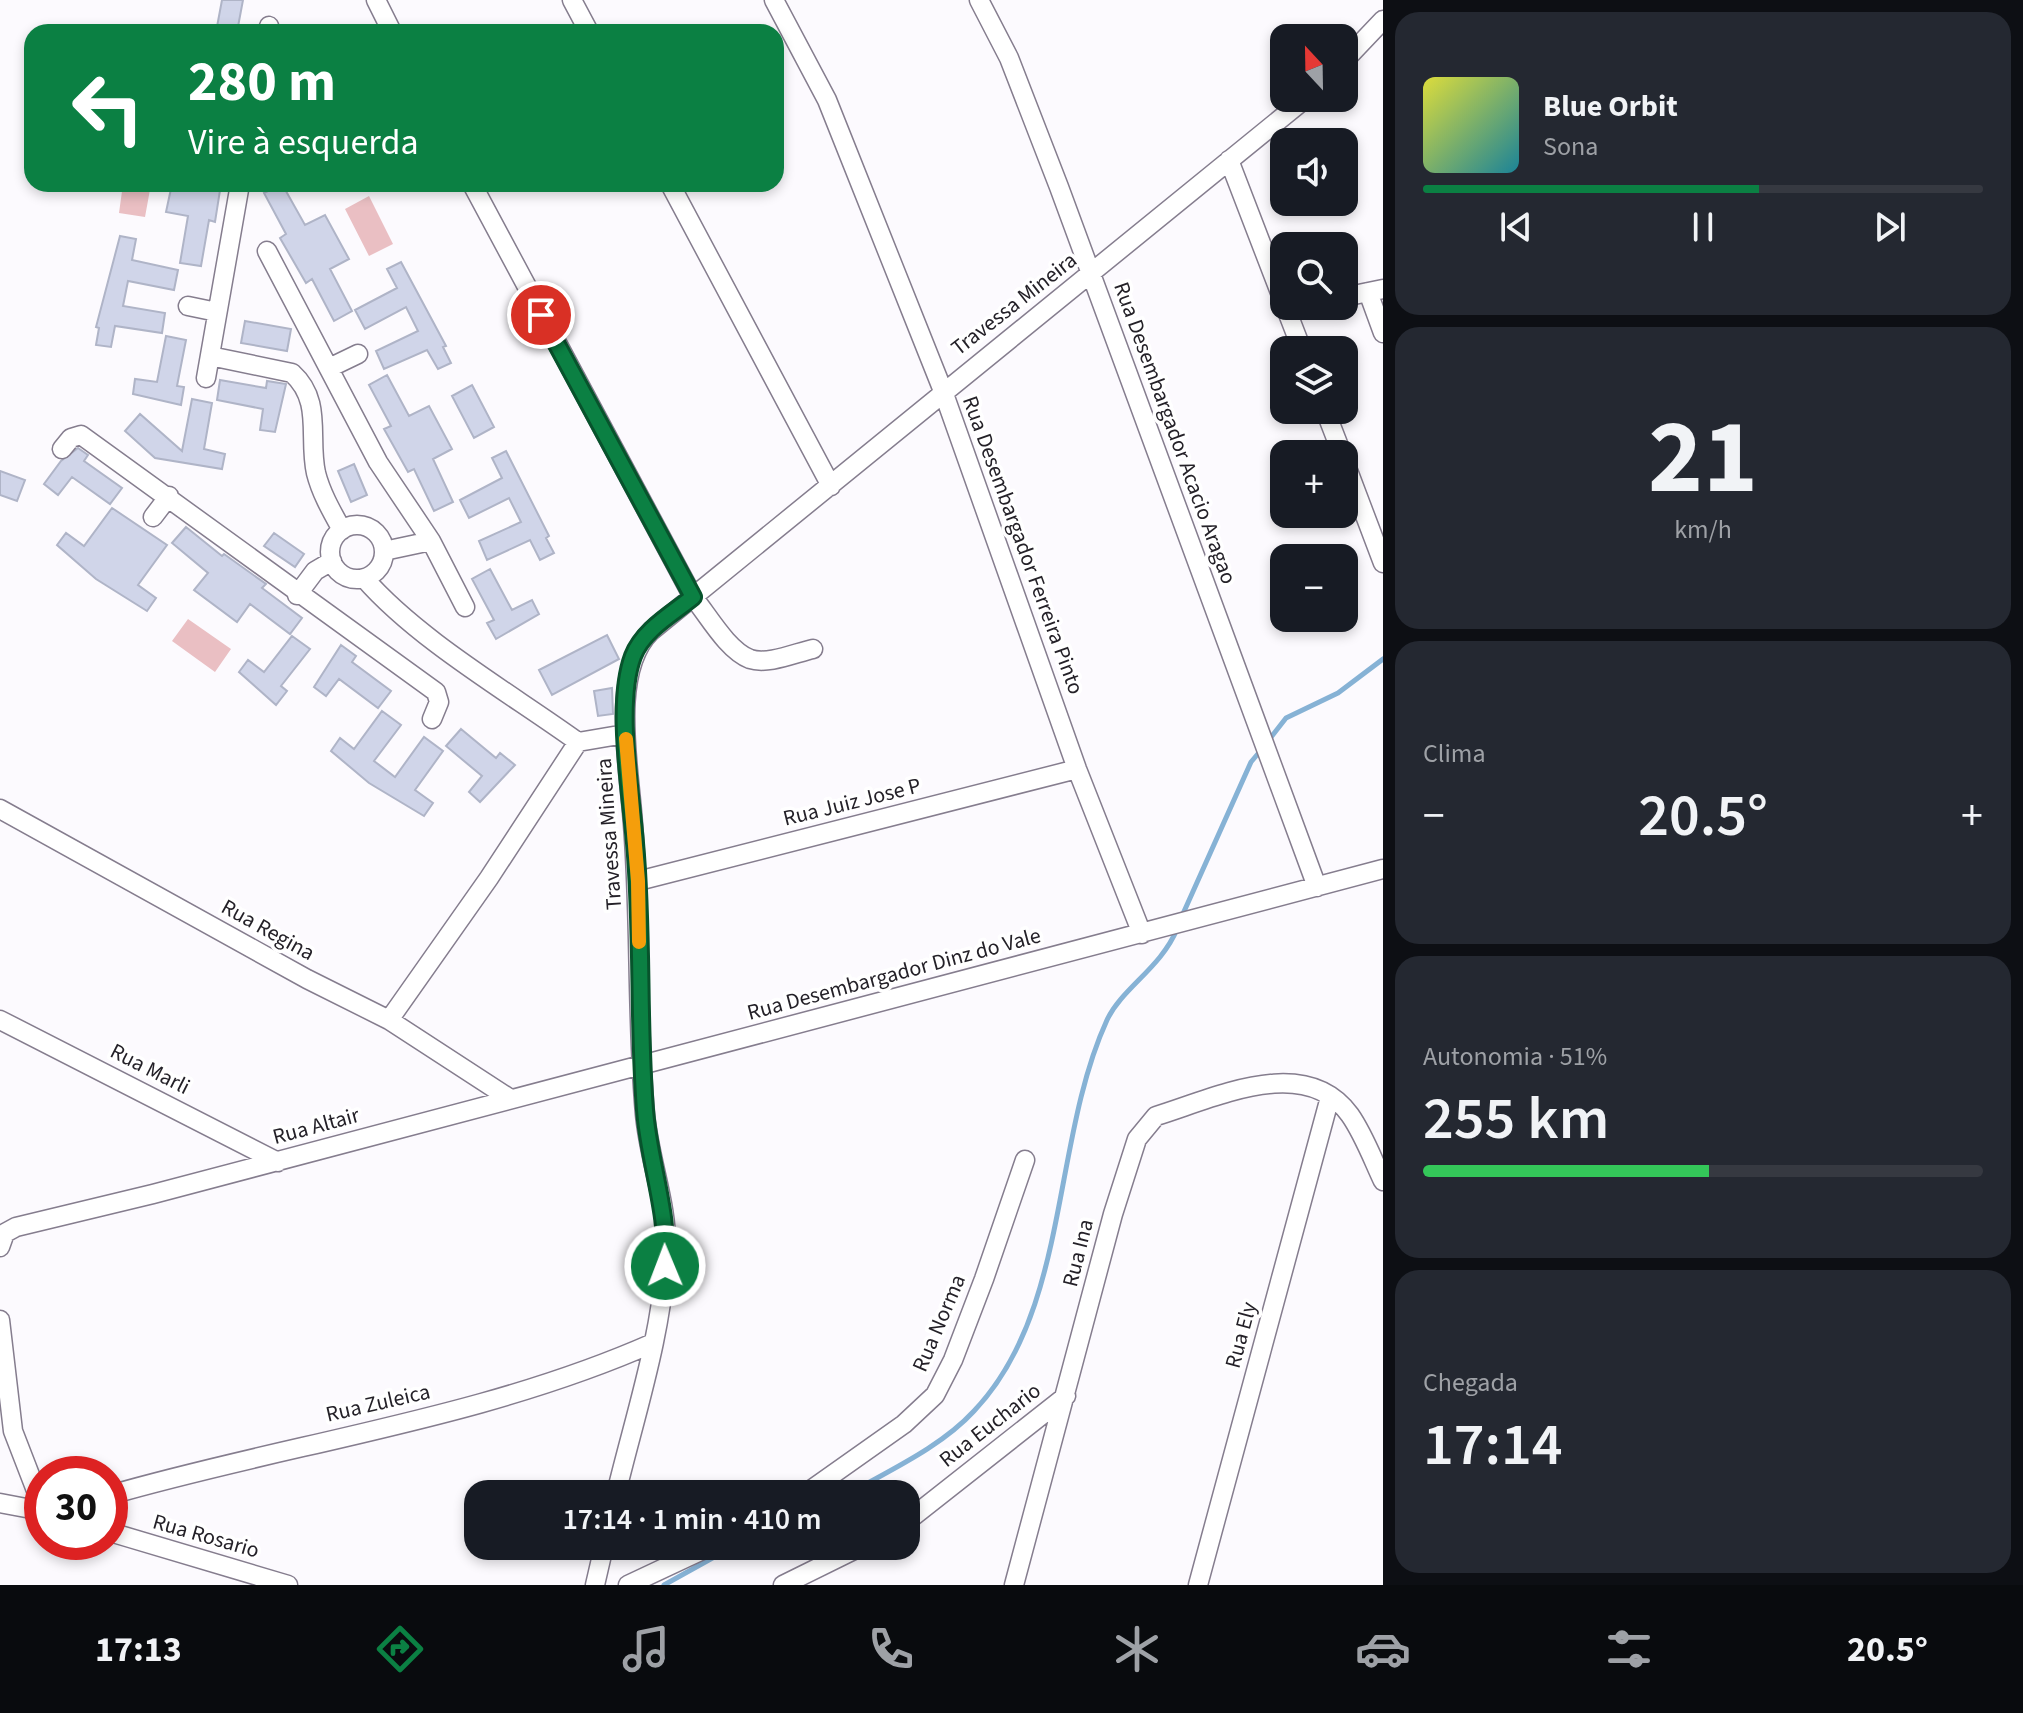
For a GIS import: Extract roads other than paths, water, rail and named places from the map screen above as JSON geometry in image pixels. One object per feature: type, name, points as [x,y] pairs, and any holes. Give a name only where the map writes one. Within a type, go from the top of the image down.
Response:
[{"type":"street","points":[[376,0],[388,24]]},
{"type":"street","points":[[572,0],[585,24]]},
{"type":"street","name":"Rua Desembargador Ferreira Pinto","points":[[774,0],[827,100],[943,391],[1077,769],[1151,931]]},
{"type":"street","name":"Rua Desembargador Acacio Aragao","points":[[979,0],[1009,58],[1317,887]]},
{"type":"street","points":[[1358,46],[1383,20]]},
{"type":"street","name":"Travessa Mineira","points":[[619,1480],[653,1343],[666,1249],[648,1136],[642,1065],[638,881],[625,734],[629,673],[637,648],[651,631],[1289,112]]},
{"type":"street","points":[[1229,160],[1270,267]]},
{"type":"street","points":[[206,378],[239,192]]},
{"type":"street","points":[[476,192],[693,597],[734,647],[750,659],[766,660],[813,649]]},
{"type":"street","points":[[674,192],[831,486]]},
{"type":"street","points":[[267,251],[378,462],[431,541],[465,607]]},
{"type":"street","points":[[1376,290],[1383,333]]},
{"type":"street","points":[[188,306],[217,312]]},
{"type":"street","points":[[329,368],[358,354]]},
{"type":"street","points":[[210,356],[292,373],[301,381],[314,416],[313,449],[318,482],[342,530]]},
{"type":"street","points":[[62,449],[71,438],[81,435],[169,496],[297,595],[436,692],[439,702],[432,719]]},
{"type":"street","points":[[153,517],[169,496]]},
{"type":"street","points":[[1358,497],[1383,563]]},
{"type":"street","points":[[364,578],[380,566],[384,551],[372,530],[357,525],[342,530],[332,543],[332,561],[344,575],[364,578],[381,598],[422,630],[578,742],[625,734]]},
{"type":"street","points":[[384,551],[431,541]]},
{"type":"street","points":[[297,595],[315,571],[332,561]]},
{"type":"street","points":[[389,1020],[489,878],[578,742]]},
{"type":"street","name":"Rua Juiz Jose P","points":[[638,881],[1077,769]]},
{"type":"street","name":"Rua Regina","points":[[0,809],[307,979],[389,1020],[509,1098]]},
{"type":"street","points":[[1317,887],[1383,869]]},
{"type":"street","name":"Rua Desembargador Dinz do Vale","points":[[642,1065],[1317,887]]},
{"type":"street","name":"Rua Marli","points":[[0,1020],[278,1162]]},
{"type":"street","name":"Rua Altair","points":[[2,1240],[24,1225],[278,1162],[642,1065]]},
{"type":"street","name":"Rua Ina","points":[[1014,1585],[1117,1199],[1137,1139],[1156,1116],[1277,1082],[1303,1083],[1330,1097]]},
{"type":"street","points":[[1330,1097],[1358,1129],[1383,1181]]},
{"type":"street","name":"Rua Ely","points":[[1198,1585],[1330,1097]]},
{"type":"street","name":"Rua Norma","points":[[825,1480],[904,1424],[935,1395],[953,1360],[1025,1160]]},
{"type":"street","points":[[0,1320],[13,1431],[24,1460]]},
{"type":"street","name":"Rua Zuleica","points":[[128,1490],[209,1466],[534,1389],[596,1368],[653,1343]]},
{"type":"street","name":"Rua Euchario","points":[[920,1511],[1066,1396]]},
{"type":"street","points":[[0,1503],[24,1506]]},
{"type":"street","name":"Rua Rosario","points":[[128,1537],[288,1585]]},
{"type":"street","points":[[595,1585],[601,1560]]},
{"type":"street","points":[[628,1585],[681,1560]]},
{"type":"street","points":[[783,1585],[834,1560]]},
{"type":"waterway","points":[[1268,741],[1286,718],[1338,693],[1383,659]]},
{"type":"waterway","points":[[1182,916],[1251,762],[1262,749]]},
{"type":"waterway","points":[[873,1480],[914,1457],[961,1424],[1005,1370],[1027,1324],[1044,1275],[1076,1118],[1089,1068],[1107,1020],[1122,998],[1161,955],[1177,929]]},
{"type":"waterway","points":[[664,1585],[709,1560]]}]
